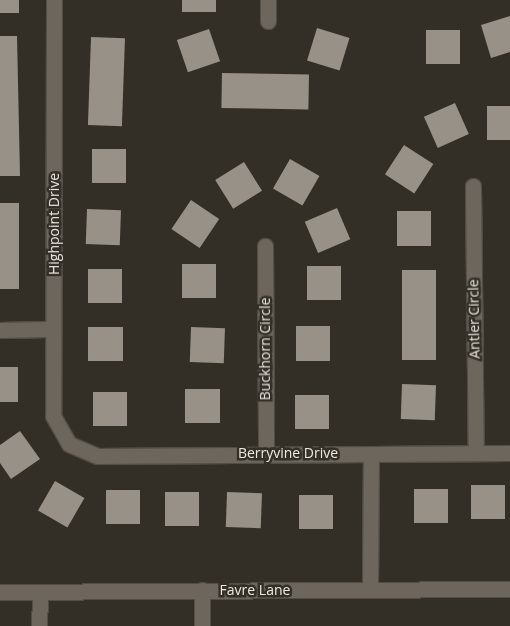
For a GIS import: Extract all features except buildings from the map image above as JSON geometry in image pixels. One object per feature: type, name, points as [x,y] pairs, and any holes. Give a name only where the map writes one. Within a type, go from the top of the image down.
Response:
[{"type":"street","name":"Highpoint Drive","points":[[54,0],[53,416],[69,444]]},
{"type":"street","points":[[268,0],[268,21]]},
{"type":"street","name":"Antler Circle","points":[[473,186],[476,452]]},
{"type":"street","name":"Buckhorn Circle","points":[[265,246],[266,452]]},
{"type":"street","points":[[0,330],[53,329]]},
{"type":"street","name":"Berryvine Drive","points":[[69,444],[97,456],[266,452],[371,454],[510,453]]},
{"type":"street","points":[[370,589],[371,454]]},
{"type":"street","name":"Favre Lane","points":[[0,592],[510,589]]},
{"type":"street","points":[[202,590],[202,626]]},
{"type":"street","points":[[39,626],[40,592]]}]
